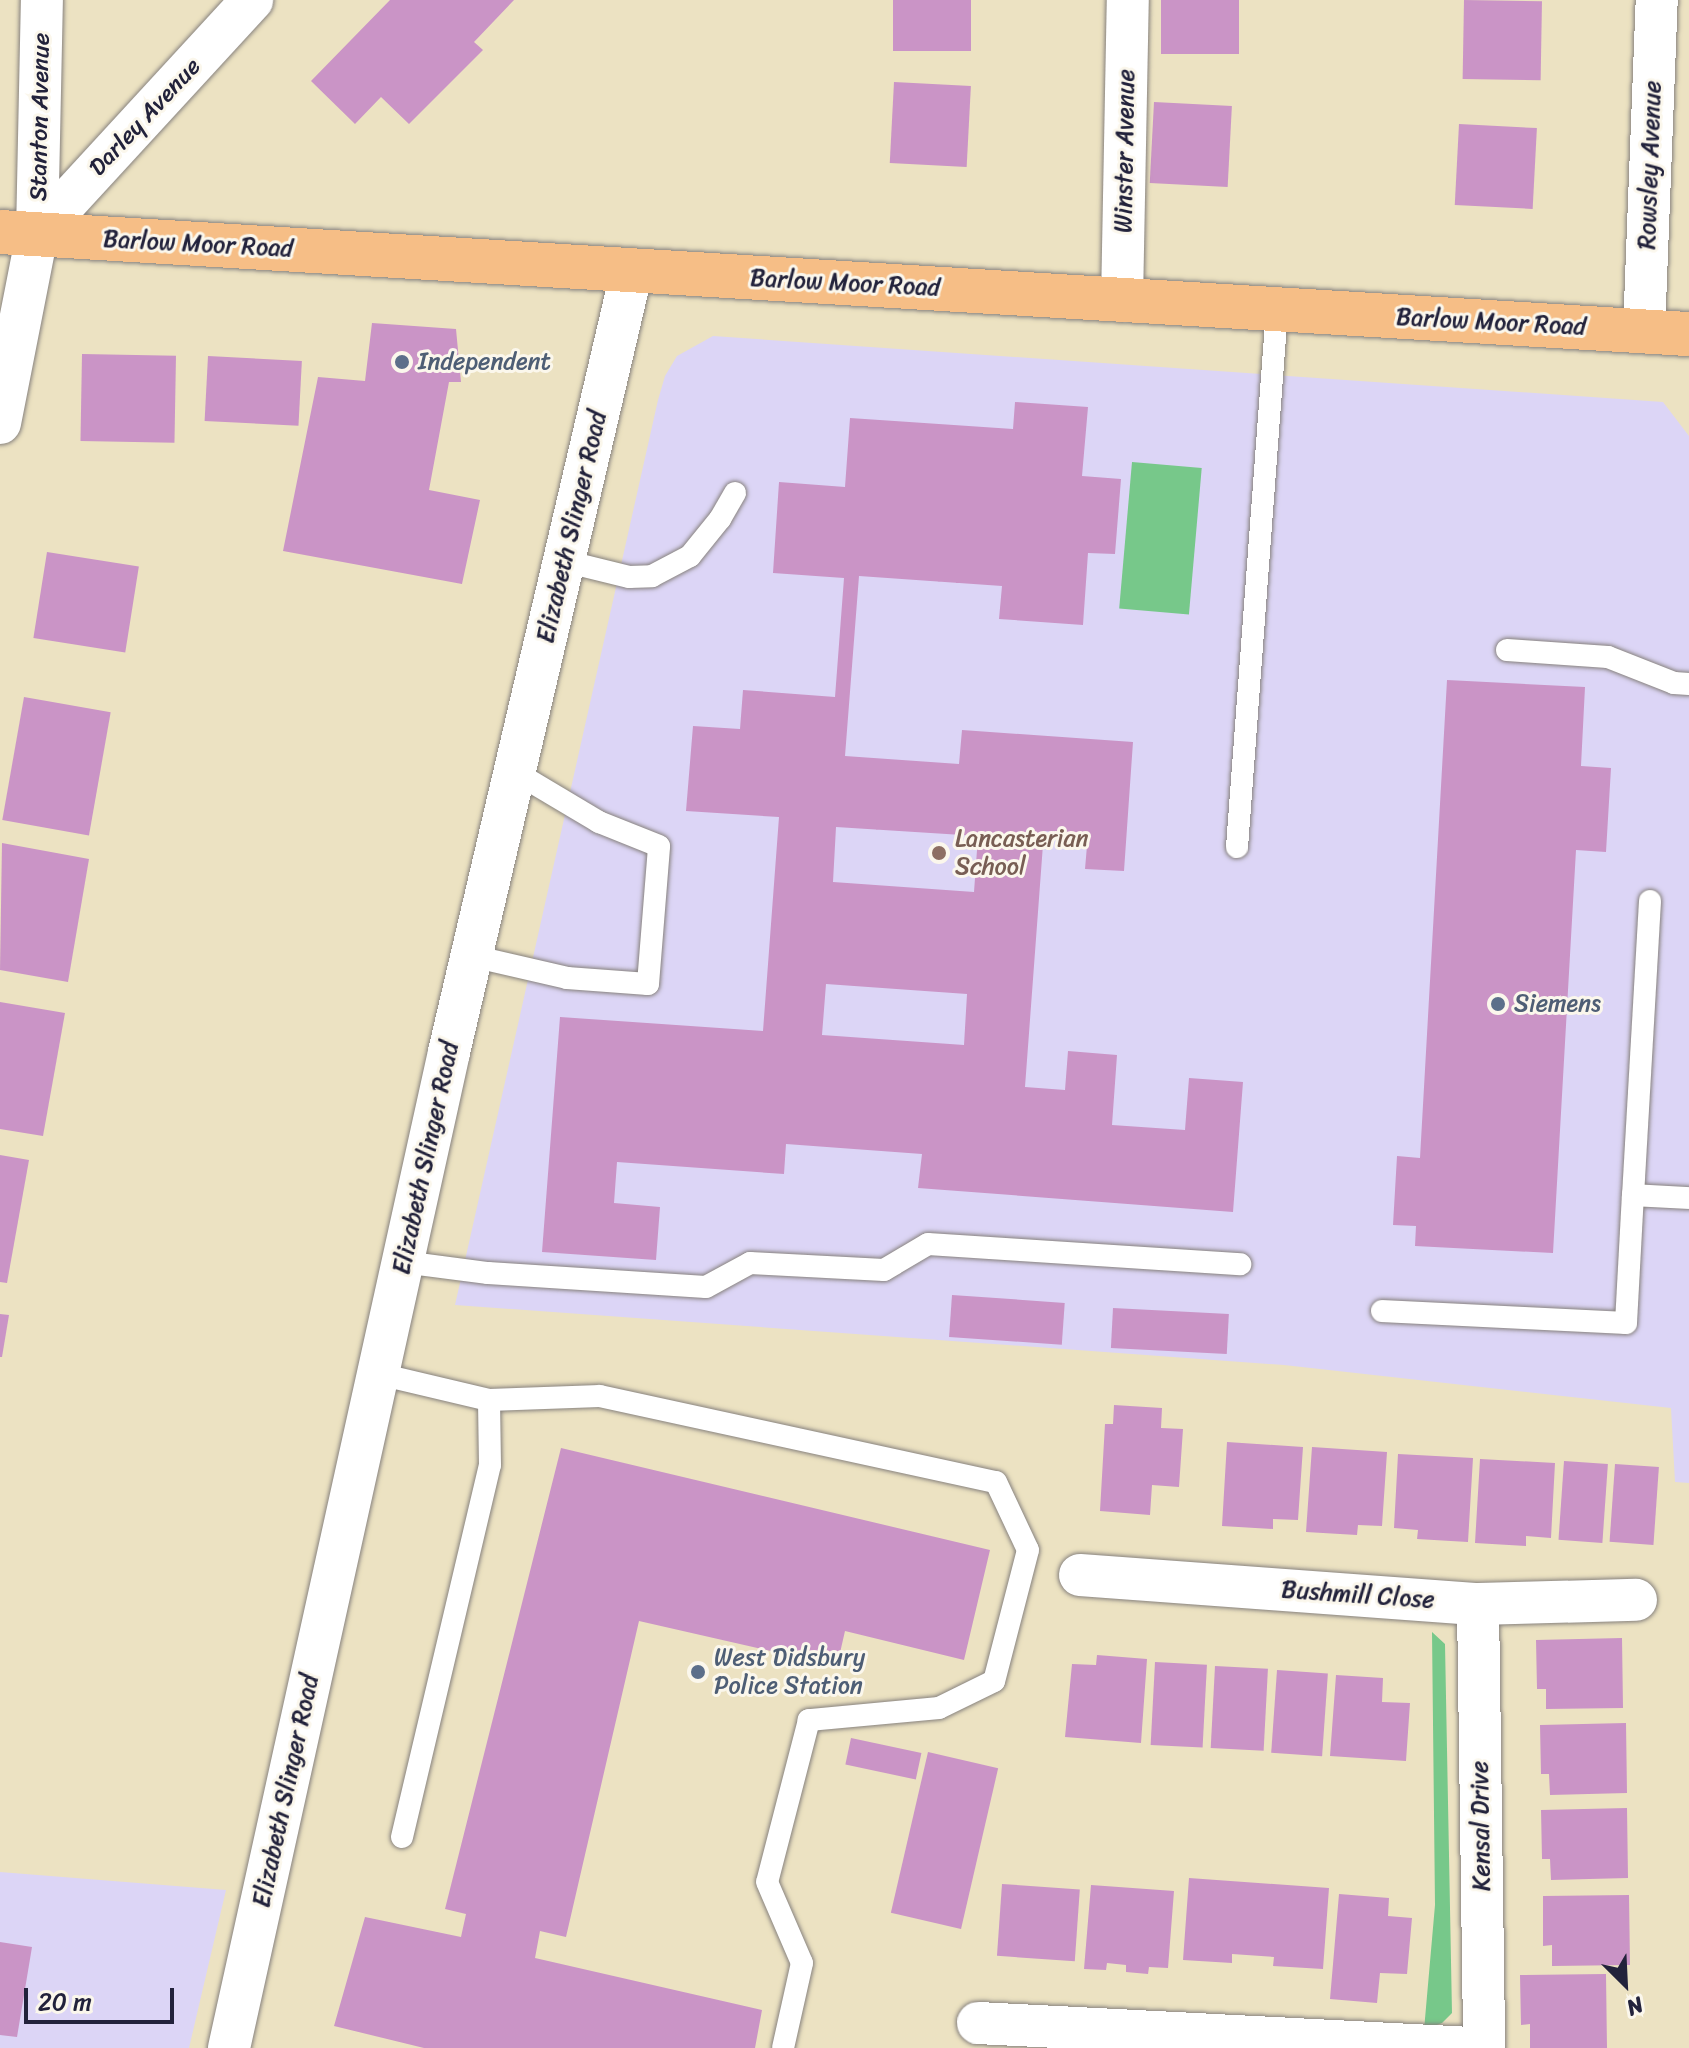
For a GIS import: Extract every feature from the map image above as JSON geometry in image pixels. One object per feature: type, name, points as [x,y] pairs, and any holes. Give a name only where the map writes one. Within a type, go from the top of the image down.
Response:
[{"type":"main road","name":"Barlow Moor Road","points":[[18,233],[1689,334]]},
{"type":"street","name":"Stanton Avenue","points":[[0,423],[42,0]]},
{"type":"street","name":"Darley Avenue","points":[[18,233],[252,0]]},
{"type":"street","name":"Winster Avenue","points":[[1122,301],[1128,0]]},
{"type":"street","name":"Rowsley Avenue","points":[[1644,331],[1657,0]]},
{"type":"street","name":"Elizabeth Slinger Road","points":[[229,2048],[472,956],[632,270]]},
{"type":"street","name":"Bushmill Close","points":[[1080,1575],[1478,1604],[1636,1600]]},
{"type":"street","name":"Kensal Drive","points":[[1478,1604],[1484,2048]]},
{"type":"street","points":[[978,2023],[1101,2039],[1468,2048]]},
{"type":"lane","points":[[1237,847],[1277,310]]},
{"type":"lane","points":[[564,561],[629,577],[652,576],[690,556],[720,519],[735,493]]},
{"type":"lane","points":[[1507,650],[1608,657],[1674,683],[1689,684]]},
{"type":"lane","points":[[472,956],[567,978],[648,984],[659,846],[599,822],[515,772]]},
{"type":"lane","points":[[1382,1311],[1626,1323],[1650,901]]},
{"type":"lane","points":[[1633,1195],[1689,1198]]},
{"type":"lane","points":[[403,1262],[488,1273],[706,1287],[750,1263],[884,1270],[928,1244],[1240,1264]]},
{"type":"lane","points":[[379,1374],[489,1400],[600,1396],[996,1482],[1028,1550],[994,1681],[939,1708],[809,1720],[767,1882],[802,1963],[783,2048]]},
{"type":"lane","points":[[402,1837],[490,1465],[489,1400]]},
{"type":"shaded area","name":"Lancasterian School","points":[[713,336],[1663,402],[1689,436],[1689,1483],[1675,1482],[1671,1408],[1284,1365],[455,1305],[658,400],[665,376],[677,356]]},
{"type":"shaded area","points":[[0,1872],[226,1890],[189,2048],[0,2048]]},
{"type":"green space","points":[[1132,462],[1202,468],[1189,615],[1119,608]]},
{"type":"green space","points":[[1432,1632],[1445,1644],[1452,2013],[1442,2023],[1424,2030],[1435,1905]]},
{"type":"building","points":[[390,0],[514,0],[474,42],[483,50],[409,124],[381,97],[355,124],[311,81]]},
{"type":"building","points":[[893,0],[971,0],[971,51],[893,51]]},
{"type":"building","points":[[1161,0],[1239,0],[1239,54],[1161,54]]},
{"type":"building","points":[[1464,0],[1542,1],[1541,80],[1463,79]]},
{"type":"building","points":[[894,82],[971,86],[967,167],[890,163]]},
{"type":"building","points":[[1154,102],[1232,106],[1228,187],[1150,183]]},
{"type":"building","points":[[1459,124],[1537,128],[1533,209],[1455,205]]},
{"type":"building","points":[[372,323],[456,329],[461,382],[449,382],[429,490],[480,500],[462,584],[283,551],[318,377],[365,381]]},
{"type":"building","points":[[82,354],[176,356],[174,443],[80,441]]},
{"type":"building","points":[[208,356],[302,361],[298,426],[205,421]]},
{"type":"building","points":[[1015,402],[1088,407],[1082,476],[1121,479],[1115,554],[1088,553],[1083,625],[999,619],[1002,586],[859,576],[845,756],[959,764],[962,730],[1133,742],[1124,871],[1085,869],[1088,834],[1044,831],[1025,1087],[1065,1090],[1068,1051],[1117,1055],[1112,1125],[1185,1130],[1189,1078],[1243,1082],[1233,1212],[918,1188],[922,1154],[786,1144],[784,1174],[617,1162],[614,1203],[660,1207],[656,1260],[542,1252],[560,1017],[763,1031],[779,817],[686,811],[693,726],[740,729],[743,690],[835,697],[844,578],[773,573],[779,482],[845,487],[850,418],[1013,429]],"holes":[[[836,827],[978,836],[974,892],[833,882]],[[826,984],[967,994],[964,1045],[822,1035]]]},
{"type":"building","points":[[47,552],[139,567],[125,652],[33,638]]},
{"type":"building","name":"Siemens","points":[[1447,680],[1585,687],[1581,766],[1611,768],[1606,852],[1576,850],[1553,1253],[1415,1246],[1416,1226],[1393,1225],[1397,1156],[1420,1158]]},
{"type":"building","points":[[24,697],[111,712],[89,835],[2,820]]},
{"type":"building","points":[[2,843],[89,859],[68,982],[0,970]]},
{"type":"building","points":[[0,1002],[65,1013],[43,1136],[0,1129]]},
{"type":"building","points":[[0,1155],[29,1160],[7,1283],[0,1282]]},
{"type":"building","points":[[952,1295],[1065,1303],[1062,1345],[949,1337]]},
{"type":"building","points":[[1113,1308],[1229,1314],[1227,1354],[1111,1348]]},
{"type":"building","points":[[0,1314],[9,1315],[2,1357],[0,1357]]},
{"type":"building","points":[[1114,1405],[1162,1408],[1161,1428],[1183,1429],[1179,1487],[1152,1485],[1150,1515],[1100,1511],[1105,1424],[1113,1424]]},
{"type":"building","points":[[1227,1442],[1303,1447],[1298,1520],[1273,1519],[1273,1529],[1222,1526]]},
{"type":"building","points":[[1312,1447],[1387,1452],[1382,1526],[1358,1525],[1357,1535],[1306,1532]]},
{"type":"building","points":[[561,1448],[990,1550],[964,1660],[845,1631],[837,1666],[639,1621],[566,1937],[540,1931],[535,1958],[762,2010],[755,2048],[424,2048],[334,2026],[365,1917],[461,1937],[466,1914],[445,1909]]},
{"type":"building","points":[[1398,1454],[1473,1458],[1468,1542],[1417,1539],[1418,1530],[1394,1528]]},
{"type":"building","points":[[1480,1459],[1555,1463],[1551,1538],[1526,1536],[1526,1546],[1475,1543]]},
{"type":"building","points":[[1564,1461],[1608,1464],[1602,1543],[1558,1540]]},
{"type":"building","points":[[1615,1464],[1659,1467],[1653,1545],[1610,1542]]},
{"type":"building","points":[[1622,1638],[1623,1708],[1546,1709],[1546,1689],[1537,1689],[1536,1640]]},
{"type":"building","points":[[1097,1655],[1147,1659],[1141,1743],[1065,1737],[1072,1664],[1096,1665]]},
{"type":"building","points":[[1155,1662],[1207,1665],[1203,1748],[1151,1745]]},
{"type":"building","points":[[1215,1666],[1268,1669],[1264,1751],[1211,1748]]},
{"type":"building","points":[[1277,1670],[1328,1674],[1322,1756],[1271,1753]]},
{"type":"building","points":[[1336,1675],[1383,1678],[1382,1702],[1410,1703],[1406,1761],[1330,1756]]},
{"type":"building","points":[[1626,1723],[1627,1793],[1550,1795],[1549,1774],[1541,1774],[1540,1725]]},
{"type":"building","points":[[851,1738],[921,1753],[916,1779],[845,1764]]},
{"type":"building","points":[[928,1752],[998,1768],[961,1929],[891,1913]]},
{"type":"building","points":[[1627,1808],[1628,1878],[1551,1880],[1550,1859],[1542,1859],[1541,1810]]},
{"type":"building","points":[[1189,1878],[1329,1888],[1323,1969],[1273,1966],[1274,1957],[1232,1954],[1232,1963],[1183,1960]]},
{"type":"building","points":[[1002,1884],[1080,1889],[1075,1961],[997,1956]]},
{"type":"building","points":[[1091,1885],[1174,1891],[1168,1968],[1149,1967],[1148,1974],[1126,1972],[1126,1965],[1107,1963],[1106,1970],[1084,1969]]},
{"type":"building","points":[[1339,1894],[1389,1898],[1388,1916],[1412,1918],[1407,1974],[1380,1973],[1377,2003],[1330,1999]]},
{"type":"building","points":[[1629,1895],[1630,1965],[1552,1966],[1552,1945],[1543,1946],[1543,1896]]},
{"type":"building","points":[[0,1942],[32,1947],[17,2037],[0,2035]]},
{"type":"building","points":[[1606,1974],[1607,2048],[1530,2048],[1530,2024],[1521,2025],[1520,1975]]},
{"type":"place","name":"Independent","points":[[402,362]]},
{"type":"place","name":"Lancasterian School","points":[[939,853]]},
{"type":"place","name":"Siemens","points":[[1498,1004]]},
{"type":"place","name":"West Didsbury Police Station","points":[[698,1672]]}]
